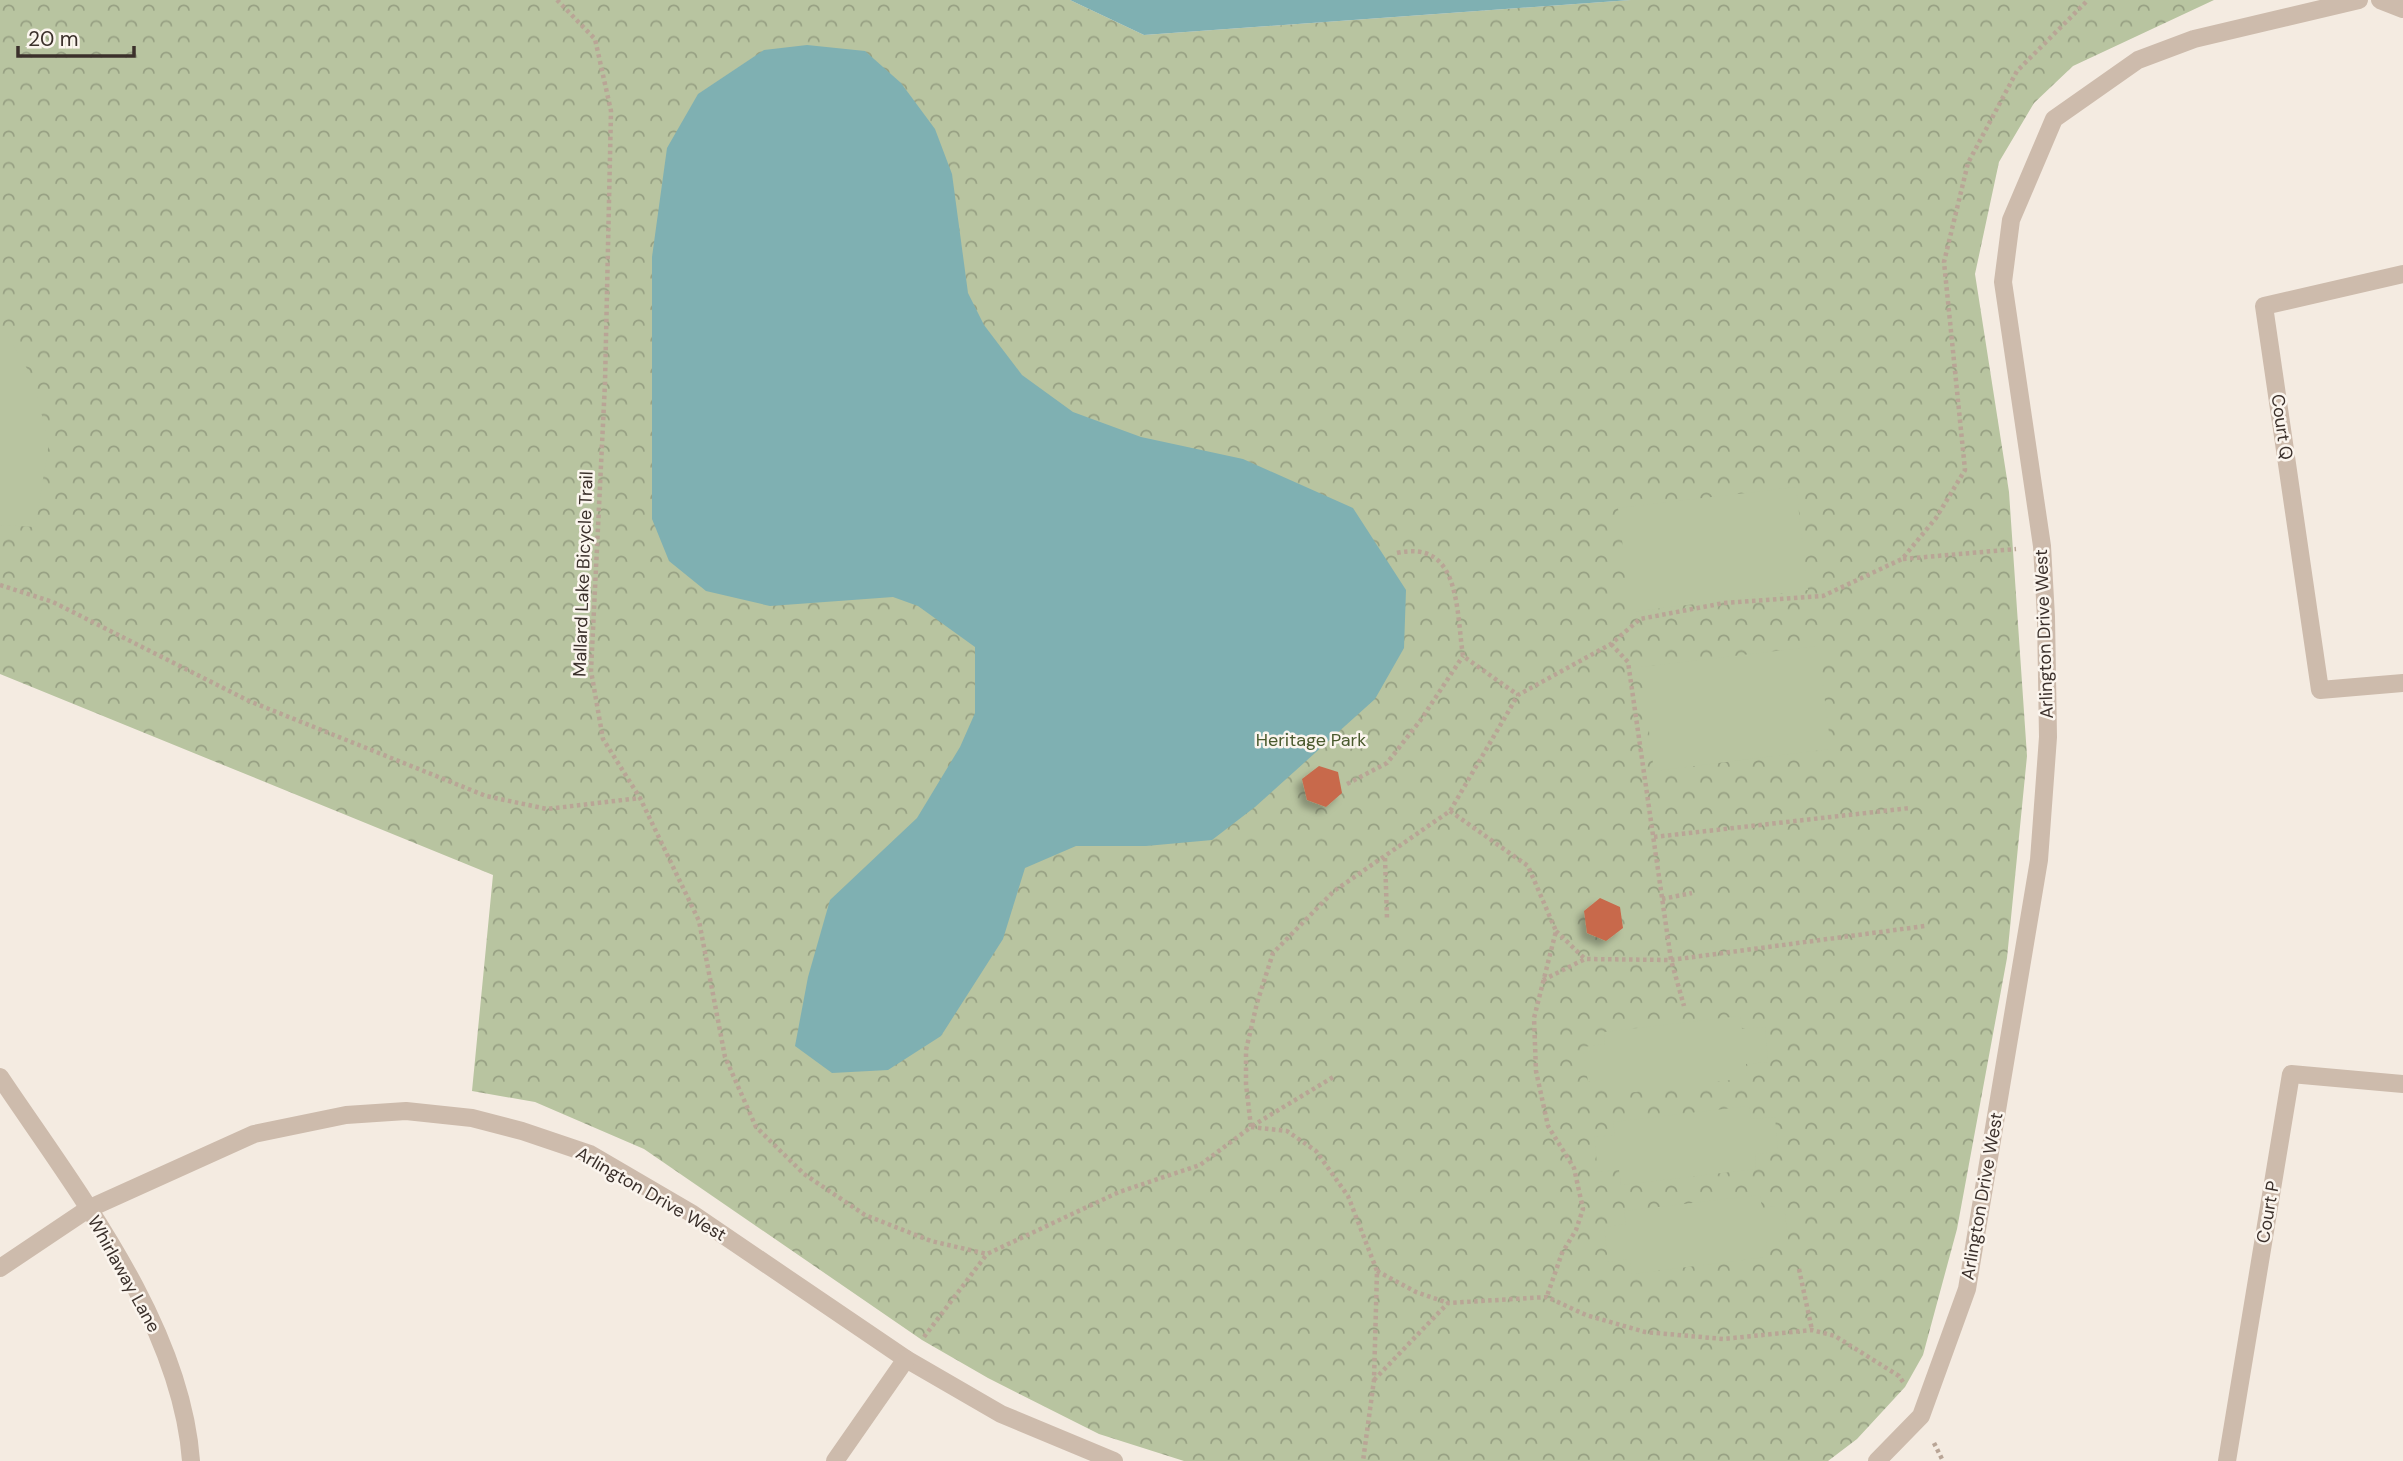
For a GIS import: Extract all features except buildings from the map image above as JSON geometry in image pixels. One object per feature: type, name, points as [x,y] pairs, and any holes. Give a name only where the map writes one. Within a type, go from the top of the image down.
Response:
[{"type":"street","name":"Arlington Drive West","points":[[1877,1461],[1921,1416],[1967,1289],[2039,860],[2048,737],[2042,546],[2003,282],[2011,220],[2054,119],[2138,60],[2194,39],[2359,0]]},
{"type":"street","points":[[2380,0],[2403,9]]},
{"type":"street","name":"Court Q","points":[[2403,274],[2264,306],[2320,690],[2403,683]]},
{"type":"street","name":"Court P","points":[[2227,1461],[2291,1074],[2403,1084]]},
{"type":"street","name":"Whirlaway Lane","points":[[0,1077],[88,1209],[147,1310],[175,1376],[191,1461]]},
{"type":"street","name":"Arlington Drive West","points":[[0,1268],[88,1209],[254,1134],[346,1115],[406,1111],[472,1118],[522,1131],[590,1154],[691,1213],[906,1359],[1002,1414],[1114,1461]]},
{"type":"street","points":[[835,1461],[906,1359]]},
{"type":"path","name":"Mallard Lake Bicycle Trail","points":[[557,0],[595,39],[611,111],[605,383],[591,671],[603,739],[640,798],[699,921],[725,1056],[756,1127],[804,1174],[865,1215],[931,1241],[987,1254]]},
{"type":"path","points":[[1902,559],[1936,518],[1965,470],[1944,262],[1968,163],[2017,71],[2088,0]]},
{"type":"path","points":[[1251,1127],[1246,1084],[1247,1050],[1256,1003],[1273,953],[1334,891],[1450,811],[1518,695],[1611,644],[1640,619],[1724,603],[1823,596],[1902,559],[2042,546]]},
{"type":"path","points":[[1347,784],[1387,763],[1420,721],[1463,656],[1454,590],[1446,566],[1430,553],[1414,550],[1397,553]]},
{"type":"path","points":[[0,585],[53,602],[249,701],[486,796],[547,809],[640,798]]},
{"type":"path","points":[[1611,644],[1628,662],[1671,960],[1684,1006]]},
{"type":"path","points":[[1463,656],[1518,695]]},
{"type":"path","points":[[1654,837],[1910,808]]},
{"type":"path","points":[[1450,811],[1528,866],[1556,931],[1585,959]]},
{"type":"path","points":[[1385,857],[1387,918]]},
{"type":"path","points":[[1662,899],[1692,893]]},
{"type":"path","points":[[1542,981],[1585,959],[1671,960],[1925,926]]},
{"type":"path","points":[[1547,1297],[1562,1253],[1576,1230],[1585,1202],[1574,1168],[1548,1126],[1536,1071],[1534,1018],[1556,931]]},
{"type":"path","points":[[906,1359],[952,1303],[987,1254],[1119,1192],[1200,1165],[1251,1127],[1335,1076]]},
{"type":"path","points":[[1251,1127],[1287,1131],[1316,1151],[1348,1196],[1377,1272],[1374,1380],[1363,1461]]},
{"type":"path","points":[[1799,1269],[1812,1330]]},
{"type":"path","points":[[1377,1272],[1416,1292],[1448,1303],[1547,1297],[1586,1315],[1645,1332],[1723,1339],[1812,1330],[1835,1336],[1899,1376],[1921,1416]]},
{"type":"path","points":[[1374,1380],[1448,1303]]},
{"type":"green space","name":"Heritage Park","points":[[0,0],[1070,0],[1144,35],[1631,0],[2214,0],[2073,66],[2034,103],[1999,162],[1975,274],[2009,492],[2027,756],[2007,958],[1957,1229],[1923,1355],[1905,1387],[1857,1439],[1828,1461],[1184,1461],[1099,1434],[988,1378],[922,1340],[644,1149],[535,1102],[472,1091],[493,875],[0,674]]},
{"type":"green space","points":[[0,323],[32,377],[49,443],[35,527],[0,525]]},
{"type":"green space","points":[[1796,487],[1808,590],[1631,612],[1618,508]]},
{"type":"green space","points":[[1818,646],[1831,749],[1654,771],[1641,667]]},
{"type":"green space","points":[[1740,1016],[1742,1029],[1765,1027],[1768,1062],[1746,1064],[1747,1078],[1611,1095],[1609,1079],[1588,1082],[1583,1047],[1605,1044],[1604,1032]]},
{"type":"green space","points":[[1749,1106],[1751,1119],[1775,1117],[1778,1152],[1755,1154],[1756,1169],[1621,1185],[1619,1170],[1598,1172],[1594,1137],[1615,1135],[1613,1122]]},
{"type":"green space","points":[[1760,1195],[1762,1208],[1784,1205],[1788,1240],[1766,1243],[1767,1257],[1632,1274],[1630,1259],[1608,1262],[1604,1227],[1626,1224],[1624,1211]]},
{"type":"water","points":[[1070,0],[1631,0],[1144,35]]},
{"type":"water","points":[[807,45],[865,51],[901,83],[935,129],[952,174],[968,293],[984,325],[1022,375],[1073,412],[1141,437],[1243,459],[1353,508],[1406,590],[1404,648],[1375,699],[1255,807],[1212,840],[1146,846],[1076,846],[1025,868],[1003,939],[941,1036],[888,1070],[832,1073],[795,1046],[808,977],[830,900],[917,818],[960,747],[975,713],[975,647],[918,606],[893,597],[770,606],[706,591],[669,561],[652,519],[652,257],[667,148],[698,94],[764,50]]}]
